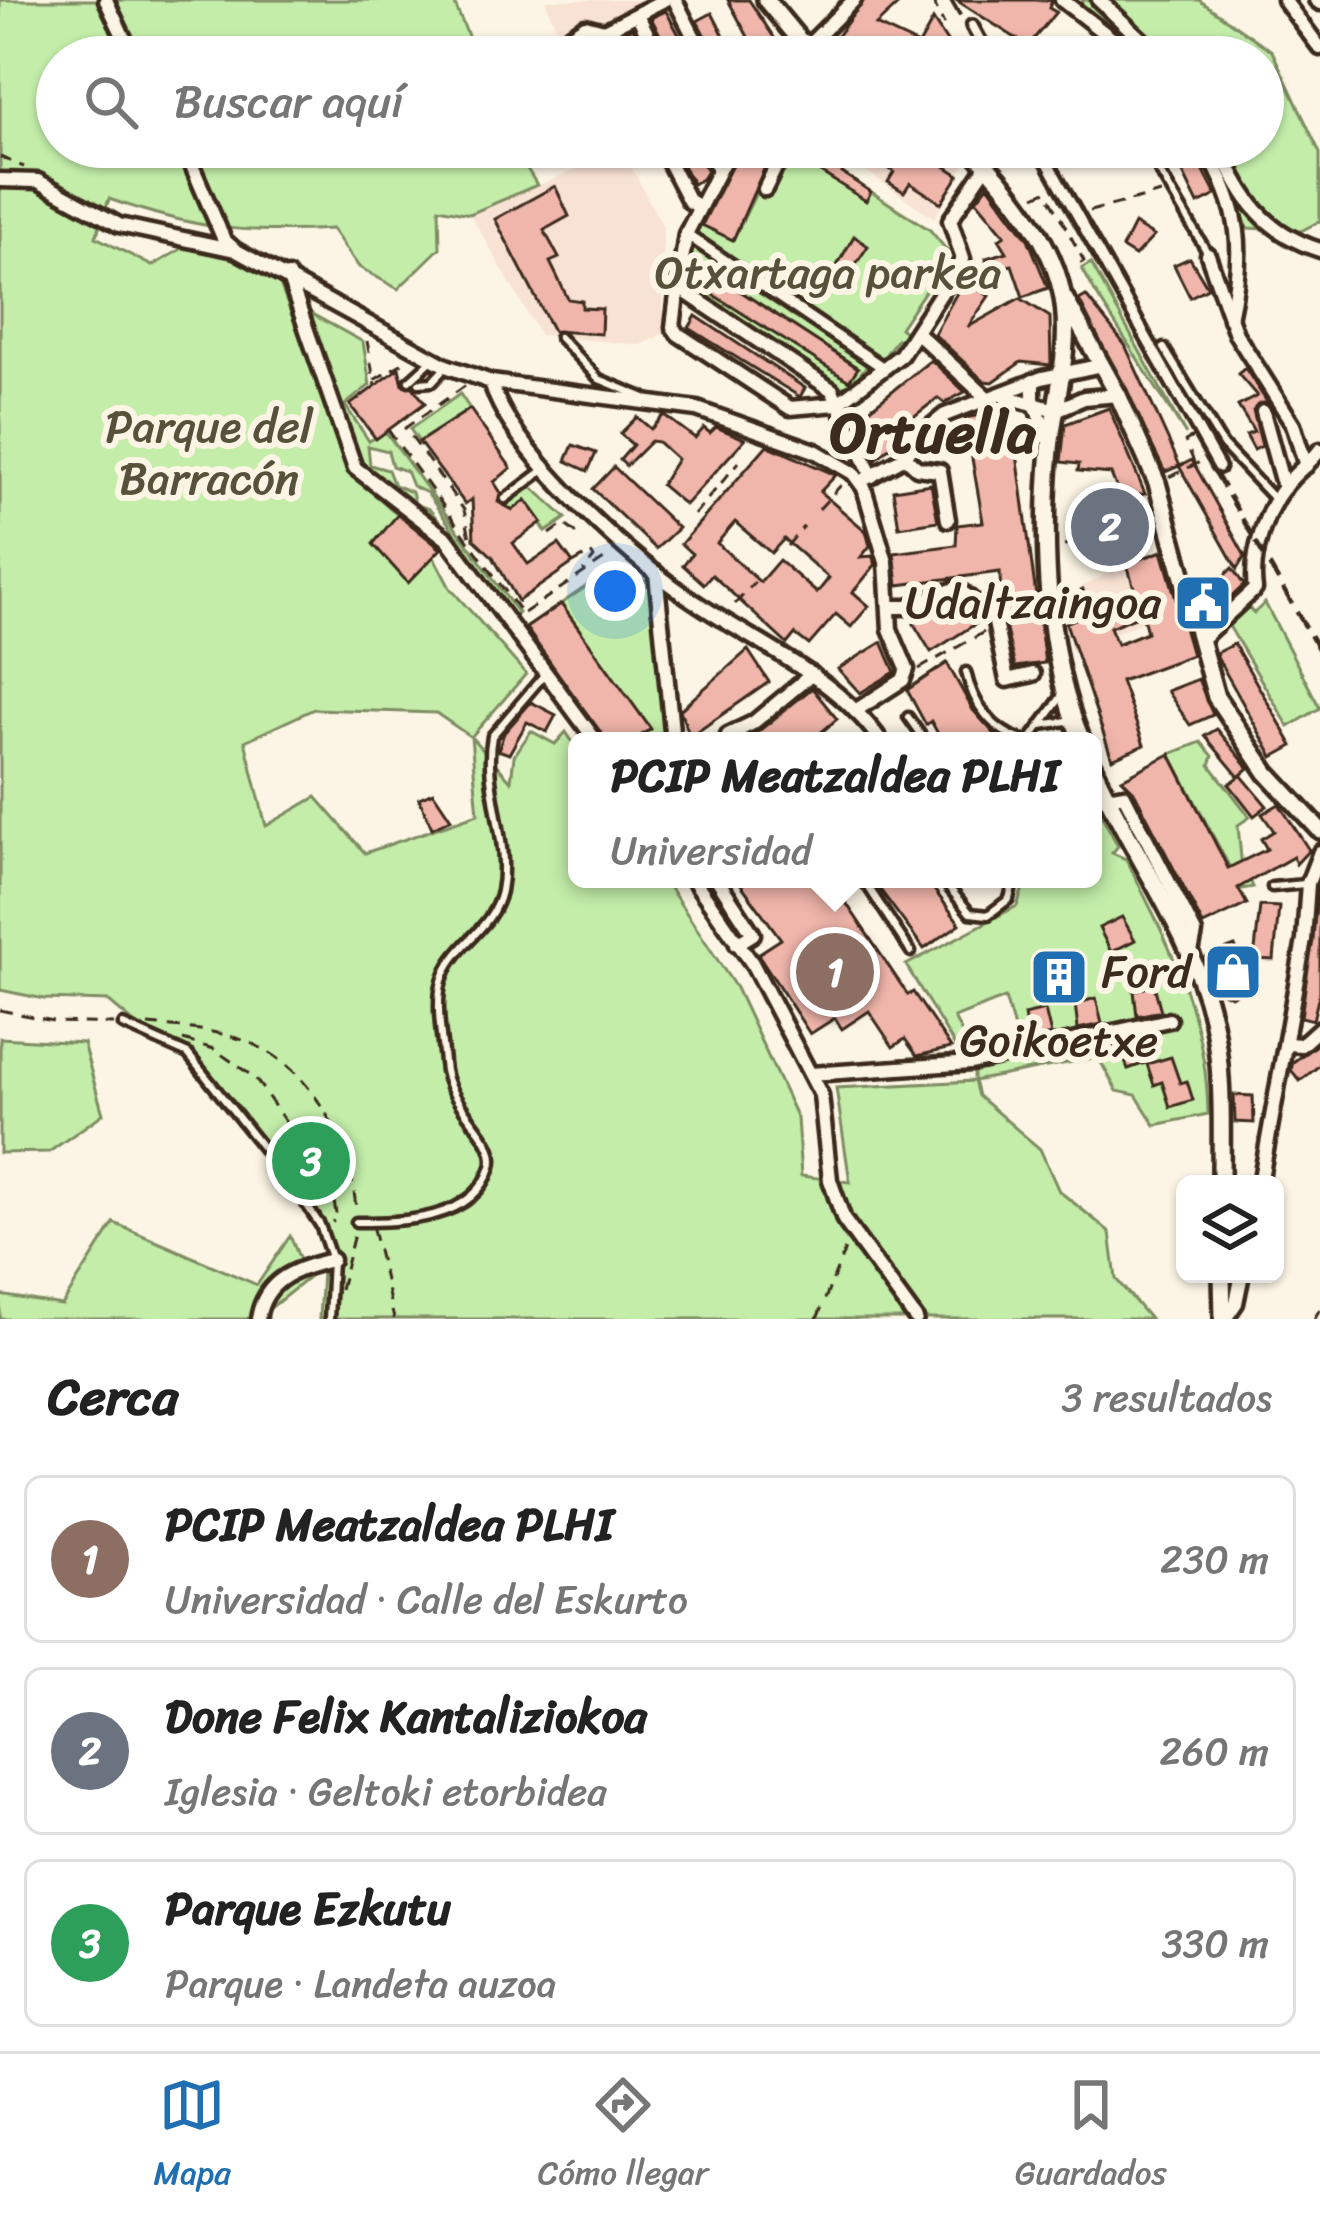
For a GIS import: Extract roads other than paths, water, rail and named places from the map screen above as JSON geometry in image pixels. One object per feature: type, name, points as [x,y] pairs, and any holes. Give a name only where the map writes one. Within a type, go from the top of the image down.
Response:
[{"type":"street","points":[[106,0],[123,36]]},
{"type":"street","points":[[569,36],[585,26],[604,31],[664,0]]},
{"type":"street","points":[[675,0],[693,36]]},
{"type":"street","points":[[818,36],[854,0]]},
{"type":"street","points":[[1062,0],[1108,36]]},
{"type":"street","points":[[1099,0],[1138,36]]},
{"type":"street","points":[[1284,0],[1320,48]]},
{"type":"street","points":[[772,5],[792,36]]},
{"type":"street","points":[[637,14],[648,36]]},
{"type":"street","points":[[972,26],[977,36]]},
{"type":"street","points":[[604,31],[606,36]]},
{"type":"street","points":[[193,168],[224,239],[235,250]]},
{"type":"street","points":[[672,168],[689,201],[699,207]]},
{"type":"street","points":[[765,189],[775,168]]},
{"type":"street","points":[[719,169],[686,234],[673,327],[790,408],[837,404],[886,370],[917,334],[963,259],[950,220],[985,168]]},
{"type":"street","points":[[989,168],[1040,238],[1096,368],[1118,395],[1157,483],[1216,697],[1267,773],[1320,830]]},
{"type":"street","points":[[1051,168],[1219,466]]},
{"type":"street","points":[[1214,168],[1234,209],[1243,248],[1230,320]]},
{"type":"street","points":[[1230,168],[1248,207],[1268,224],[1320,250]]},
{"type":"street","points":[[0,180],[38,181],[119,225],[235,250],[440,362],[491,382],[648,400],[727,418],[811,450],[866,478]]},
{"type":"street","points":[[1065,225],[1078,218]]},
{"type":"street","points":[[686,234],[886,370]]},
{"type":"street","points":[[1208,255],[1230,320],[1293,424],[1306,466]]},
{"type":"street","points":[[287,275],[356,468],[447,539],[516,619],[590,732]]},
{"type":"street","points":[[678,286],[823,382],[837,404],[866,478],[892,607],[890,629],[906,676],[855,711]]},
{"type":"street","points":[[1063,297],[1062,372],[1050,446],[1051,597],[1078,732]]},
{"type":"street","points":[[917,334],[994,397],[1056,410],[1084,398],[1118,395]]},
{"type":"street","points":[[866,478],[905,457],[919,436],[945,415],[1033,381],[1096,368]]},
{"type":"street","points":[[1084,398],[1096,368]]},
{"type":"street","points":[[1033,381],[1035,407],[1050,446]]},
{"type":"street","points":[[491,382],[503,412],[545,470],[656,572],[812,674],[873,732]]},
{"type":"street","points":[[1263,412],[1284,488]]},
{"type":"street","points":[[1200,640],[1255,589],[1252,563],[1277,502],[1320,450]]},
{"type":"street","points":[[905,457],[917,468],[940,471],[948,520]]},
{"type":"street","points":[[656,572],[653,580],[672,732]]},
{"type":"street","points":[[892,607],[908,607],[958,588],[1000,624],[1007,680],[1033,674]]},
{"type":"street","points":[[735,732],[812,674]]},
{"type":"street","points":[[750,732],[752,723]]},
{"type":"street","points":[[1102,788],[1190,958],[1217,1042],[1221,1175]]},
{"type":"street","points":[[1262,1175],[1288,1044],[1308,883],[1320,852]]},
{"type":"street","points":[[699,888],[812,1074],[824,1106],[830,1180],[855,1236],[916,1319]]},
{"type":"street","points":[[723,888],[753,934],[737,944]]},
{"type":"street","points":[[812,1074],[970,1064],[1169,1020]]},
{"type":"street","points":[[1288,1044],[1301,1045],[1320,1028]]},
{"type":"street","points":[[258,1319],[261,1301],[273,1284],[303,1267],[332,1260]]},
{"type":"street","points":[[1222,1283],[1224,1319]]},
{"type":"street","points":[[1224,1319],[1236,1303],[1240,1283]]},
{"type":"lane","points":[[1160,168],[1208,255]]},
{"type":"lane","points":[[559,337],[582,367],[648,400]]},
{"type":"lane","points":[[1164,348],[1223,446],[1277,502]]},
{"type":"lane","points":[[409,381],[440,362]]},
{"type":"lane","points":[[419,383],[432,382],[440,362]]},
{"type":"lane","points":[[505,499],[545,470]]},
{"type":"lane","points":[[966,671],[983,714],[1004,732]]},
{"type":"lane","points":[[356,1222],[424,1218],[450,1209],[474,1194],[490,1169],[489,1143],[458,1108],[446,1079],[440,991],[452,959],[489,920],[502,888],[492,736],[509,710],[547,673]]},
{"type":"lane","points":[[1033,732],[1067,689]]},
{"type":"lane","points":[[908,717],[919,732]]},
{"type":"lane","points":[[1037,727],[1067,721],[1076,732]]},
{"type":"lane","points":[[1272,887],[1308,883]]},
{"type":"lane","points":[[869,888],[911,952]]},
{"type":"lane","points":[[949,888],[970,913],[988,915],[1010,899],[1012,888]]},
{"type":"lane","points":[[123,1024],[188,1054],[307,1205],[332,1260],[329,1319]]},
{"type":"railway","points":[[951,0],[967,28]]},
{"type":"railway","points":[[1215,472],[1320,652]]},
{"type":"place","name":"Done Felix Kantaliziokoa","points":[[1110,527]]},
{"type":"place","name":"Udaltzaingoa","points":[[1203,603]]},
{"type":"place","name":"PCIP Meatzaldea PLHI","points":[[835,972]]},
{"type":"place","name":"Ford","points":[[1233,972]]},
{"type":"place","name":"Goikoetxe","points":[[1059,977]]},
{"type":"place","name":"Parque Ezkutu","points":[[311,1161]]},
{"type":"district","name":"Ortuella","points":[[933,432]]},
{"type":"park label","name":"Otxartaga parkea","points":[[828,273]]},
{"type":"park label","name":"Parque del Barracón","points":[[209,453]]}]
